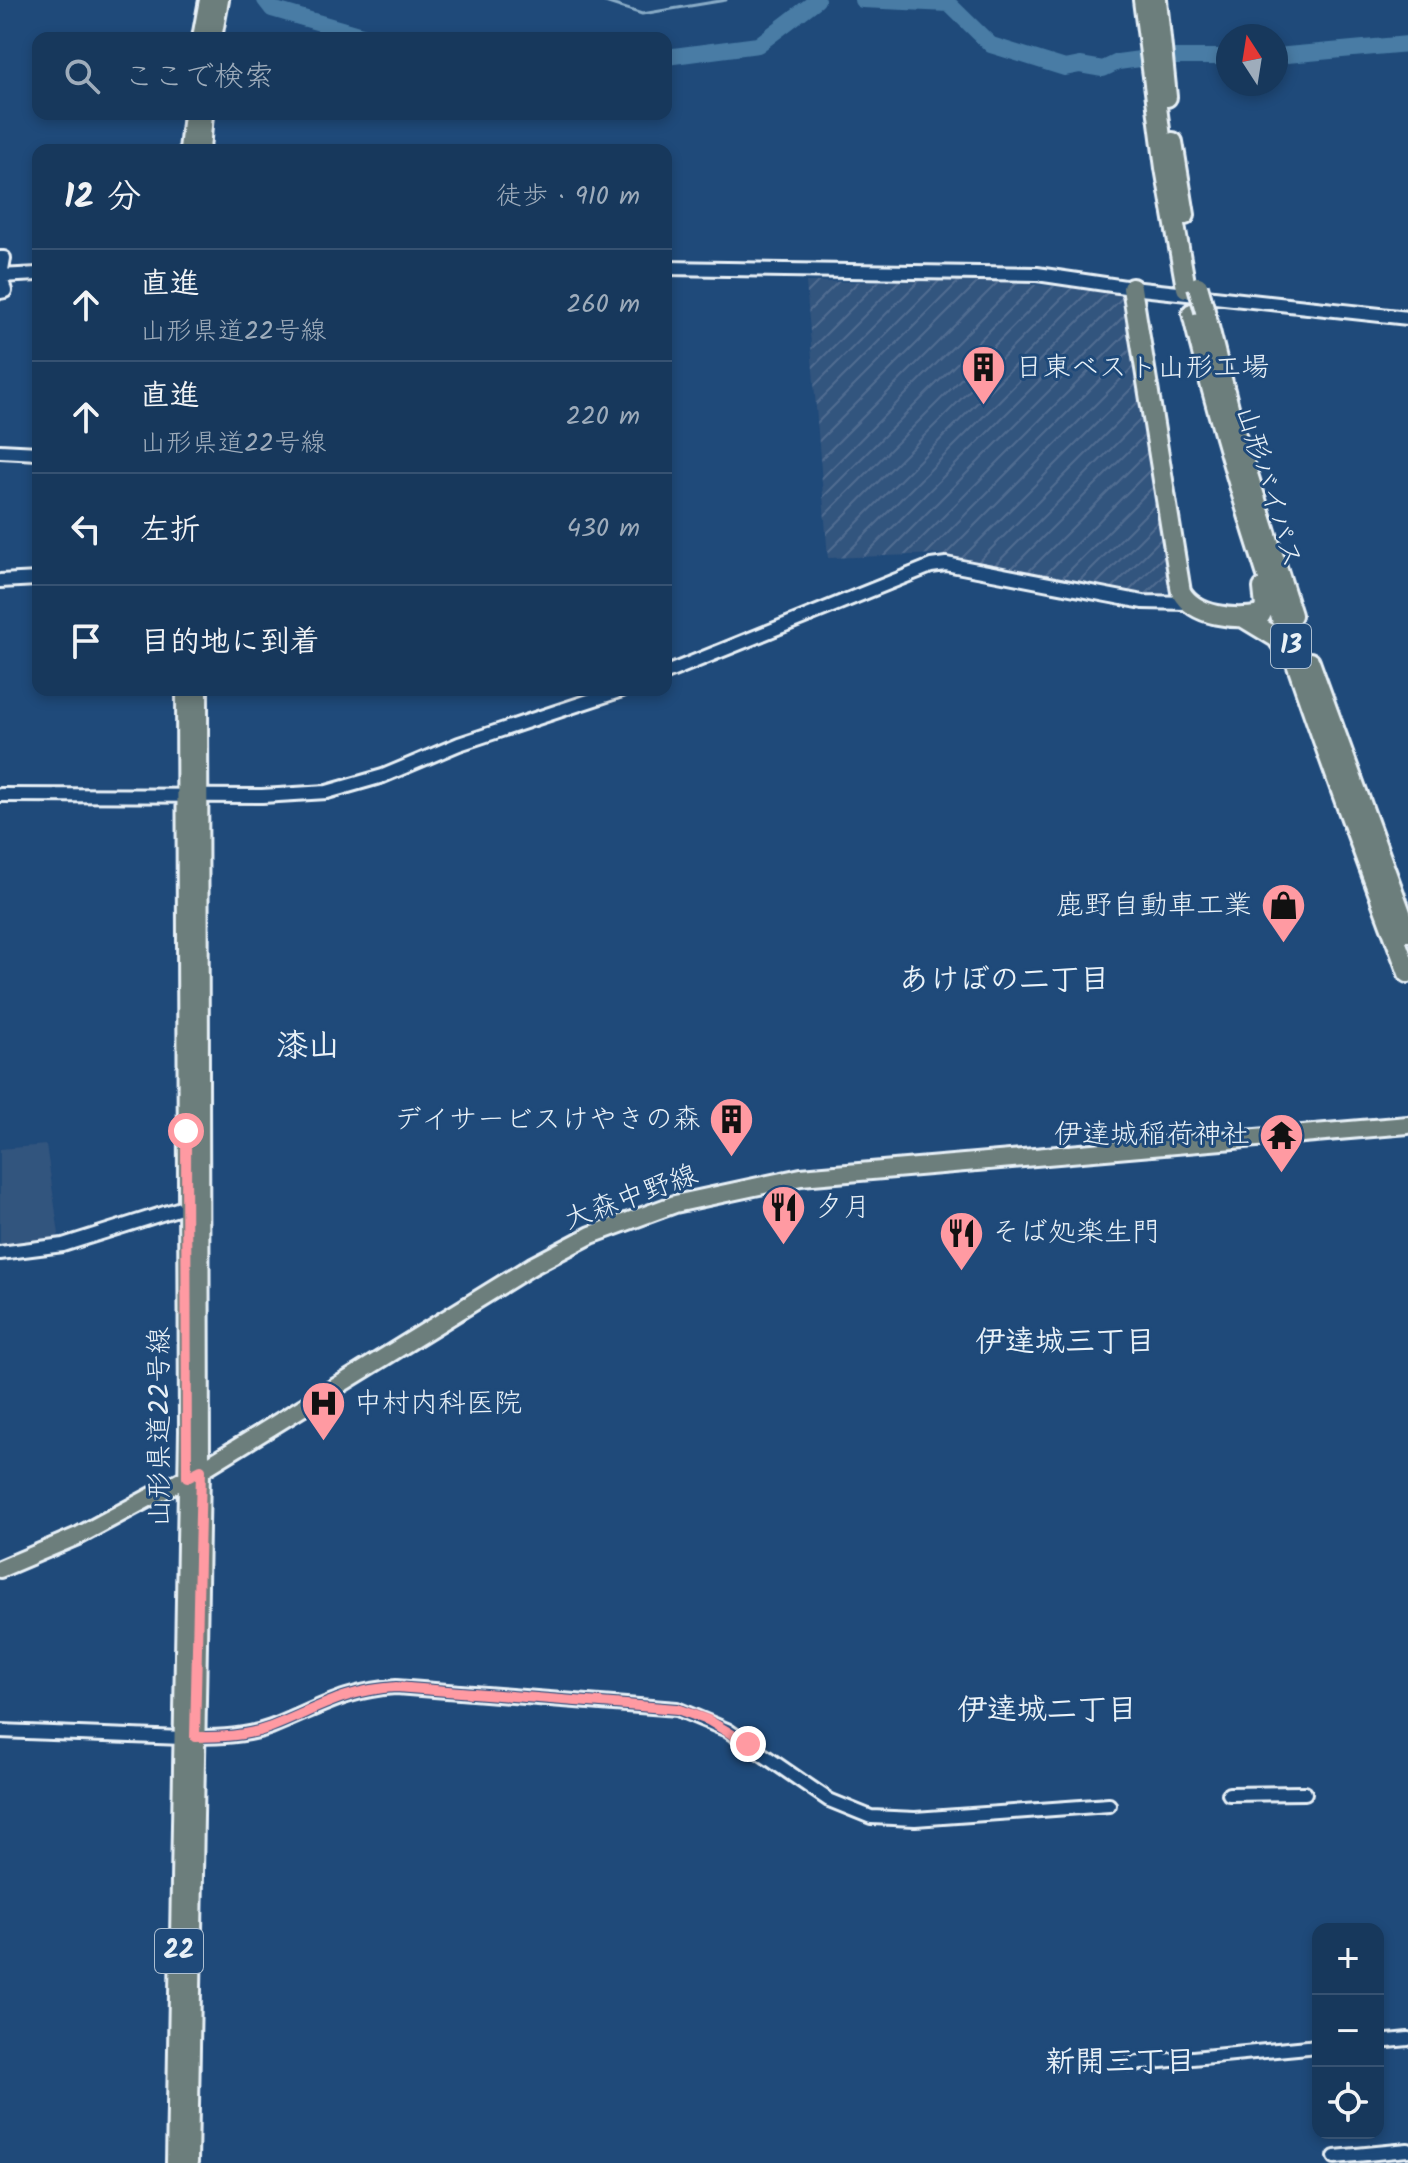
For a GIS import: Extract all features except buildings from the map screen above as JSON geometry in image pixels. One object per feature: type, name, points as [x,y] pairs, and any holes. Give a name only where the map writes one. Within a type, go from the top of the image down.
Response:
[{"type":"highway","name":"山形バイパス","points":[[1143,0],[1192,287],[1245,512],[1261,565],[1408,973]]},
{"type":"highway","name":"山形バイパス","points":[[1157,0],[1182,235]]},
{"type":"highway","points":[[1132,288],[1177,573],[1187,603],[1199,609],[1244,618],[1277,638],[1284,648],[1320,742],[1337,773]]},
{"type":"highway","name":"山形バイパス","points":[[1198,312],[1291,613],[1352,771],[1408,932]]},
{"type":"highway","points":[[1244,618],[1261,615],[1265,607],[1249,546],[1245,512]]},
{"type":"main road","points":[[202,32],[208,0]]},
{"type":"main road","points":[[214,32],[220,0]]},
{"type":"main road","points":[[189,144],[191,120]]},
{"type":"main road","points":[[202,144],[204,120]]},
{"type":"main road","name":"山形県道22号線","points":[[175,2163],[194,1473],[192,796],[185,696]]},
{"type":"main road","name":"山形県道22号線","points":[[194,1473],[187,1206],[192,796],[199,696]]},
{"type":"main road","name":"大森中野線","points":[[0,1569],[80,1535],[194,1473],[532,1266],[591,1235],[675,1204],[801,1177],[1408,1125]]},
{"type":"main road","name":"山形県道22号線","points":[[189,1738],[189,2163]]},
{"type":"street","points":[[0,258],[4,258],[1,276],[5,291],[0,292]]},
{"type":"street","points":[[672,268],[1037,274],[1132,288],[1408,318]]},
{"type":"street","points":[[1,276],[32,274]]},
{"type":"street","points":[[0,451],[32,453]]},
{"type":"street","points":[[672,671],[931,566],[946,564],[1143,602],[1187,603]]},
{"type":"street","points":[[0,581],[32,579]]},
{"type":"street","points":[[0,795],[192,796],[327,792],[383,776],[459,744],[604,696]]},
{"type":"street","points":[[0,1253],[63,1245],[187,1206]]},
{"type":"street","points":[[0,1731],[227,1737],[268,1728],[325,1701],[362,1689],[396,1687],[653,1705],[708,1720],[829,1800],[871,1817],[915,1819],[1109,1805]]},
{"type":"street","points":[[1229,1794],[1305,1793]]},
{"type":"street","points":[[1384,2041],[1408,2039]]},
{"type":"street","points":[[1130,2064],[1312,2047]]},
{"type":"street","points":[[1335,2157],[1408,2150]]},
{"type":"shaded area","points":[[984,280],[1116,292],[1124,299],[1172,586],[1160,599],[939,554],[828,558],[806,282]]},
{"type":"shaded area","points":[[46,1145],[59,1234],[53,1242],[0,1250],[0,1149]]},
{"type":"waterway","points":[[265,0],[272,9],[351,32]]},
{"type":"waterway","points":[[599,0],[642,14],[726,0]]},
{"type":"waterway","points":[[672,56],[758,45],[817,0]]},
{"type":"waterway","points":[[862,0],[949,4],[991,45],[1065,68],[1080,65],[1103,69],[1118,62],[1155,57],[1216,57]]},
{"type":"waterway","points":[[1288,55],[1408,44]]},
{"type":"place","name":"日東ベスト山形工場","points":[[984,407]]},
{"type":"place","name":"鹿野自動車工業","points":[[1283,945]]},
{"type":"place","name":"デイサービスけやきの森","points":[[732,1159]]},
{"type":"place","name":"伊達城稲荷神社","points":[[1281,1174]]},
{"type":"place","name":"夕月","points":[[784,1247]]},
{"type":"place","name":"そば処楽生門","points":[[961,1272]]},
{"type":"place","name":"中村内科医院","points":[[323,1443]]},
{"type":"district","name":"あけぼの二丁目","points":[[1004,981]]},
{"type":"district","name":"漆山","points":[[308,1047]]},
{"type":"district","name":"伊達城三丁目","points":[[1065,1343]]},
{"type":"district","name":"伊達城二丁目","points":[[1047,1711]]},
{"type":"district","name":"新開三丁目","points":[[1120,2063]]},
{"type":"route","points":[[186,1131],[187,1477],[201,1470],[195,1737],[227,1737],[268,1728],[325,1701],[362,1689],[396,1687],[653,1705],[694,1713],[748,1744]]}]
